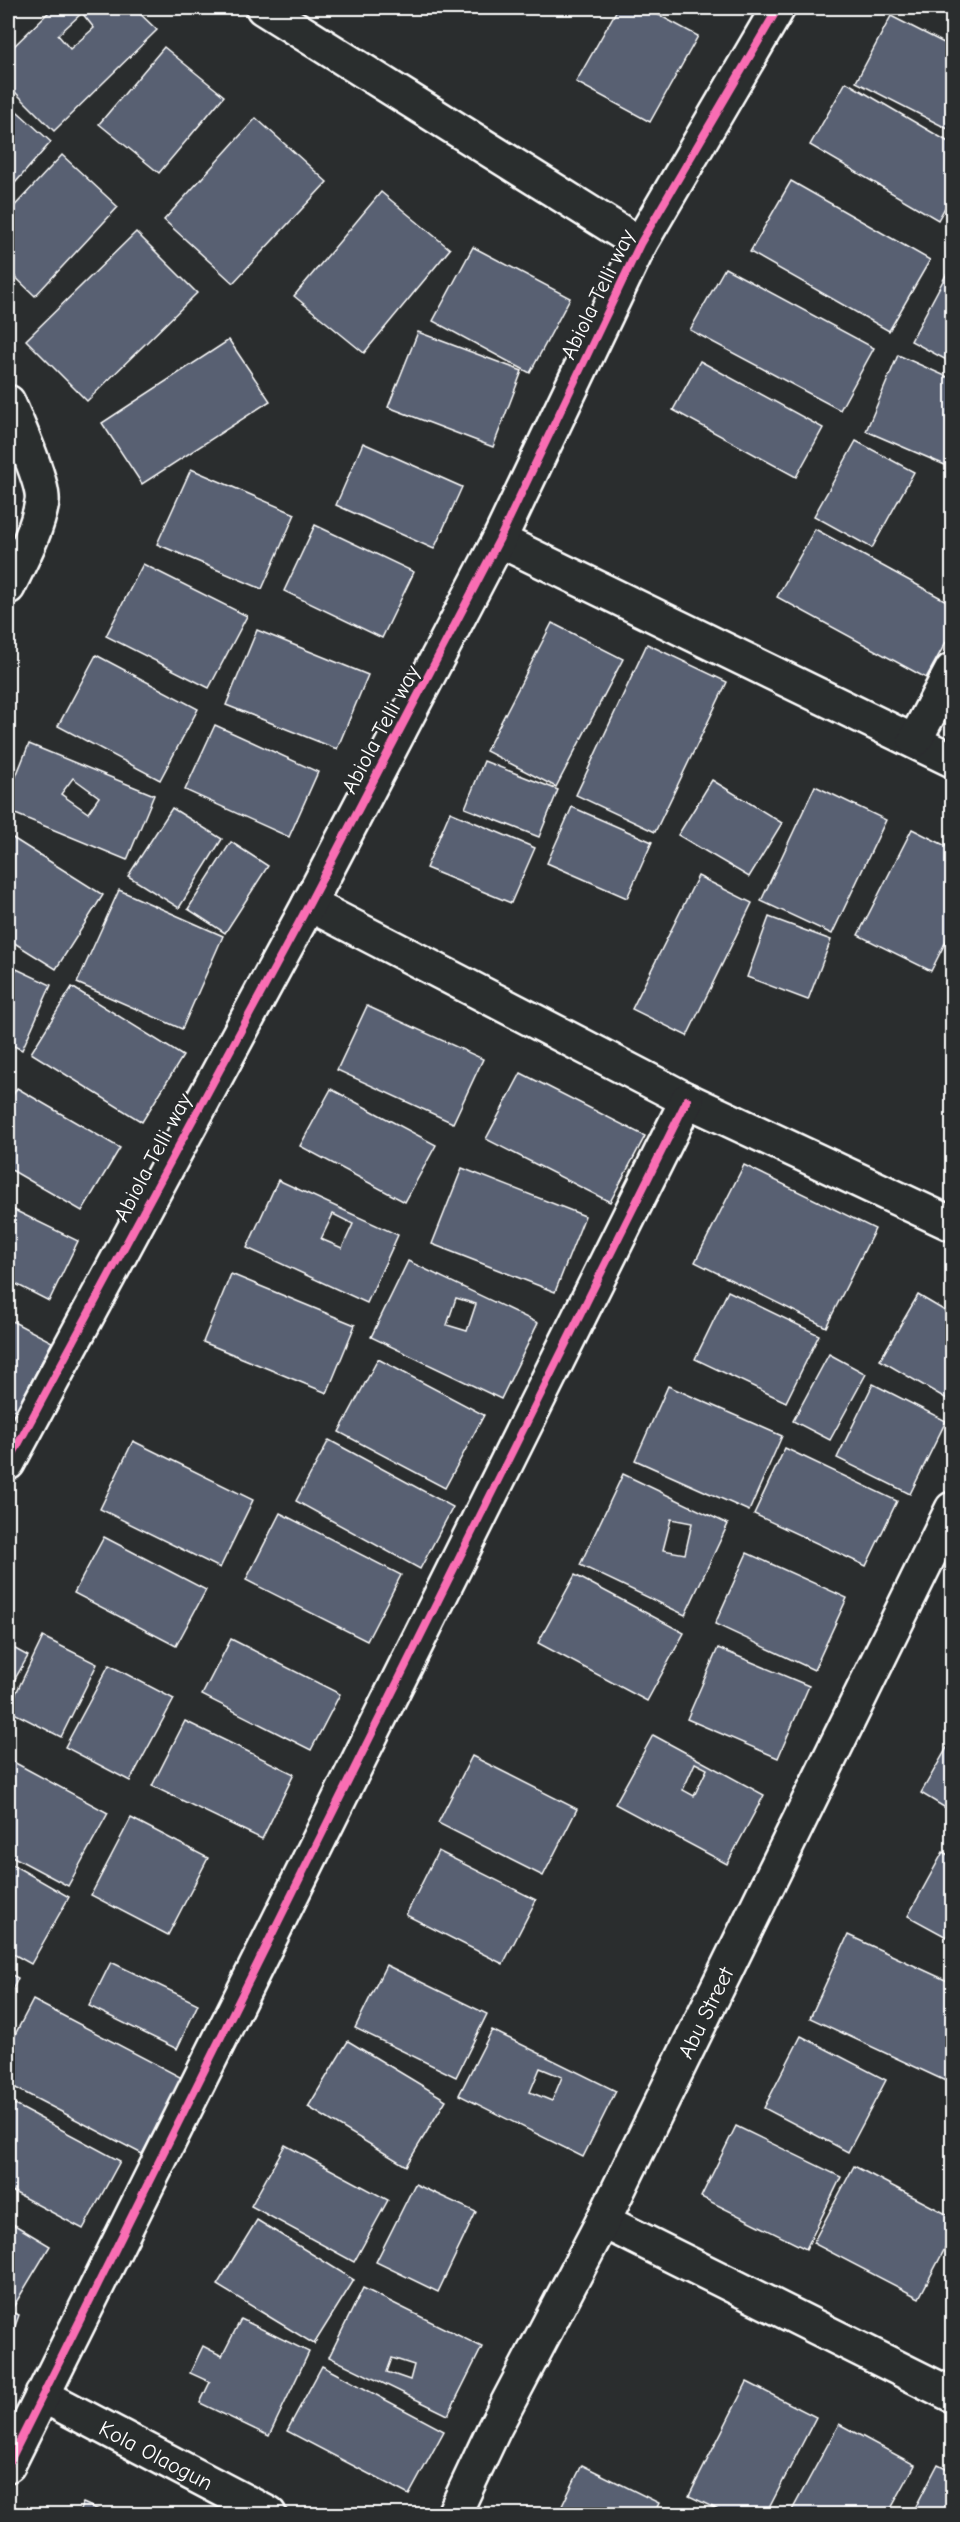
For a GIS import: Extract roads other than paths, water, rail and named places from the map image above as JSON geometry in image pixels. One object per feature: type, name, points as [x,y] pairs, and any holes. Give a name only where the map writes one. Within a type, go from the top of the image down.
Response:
[{"type":"street","points":[[263,8],[640,244]]},
{"type":"street","name":"Abiola Telli way","points":[[8,1463],[309,904],[499,540],[640,244],[778,8]]},
{"type":"street","points":[[8,402],[26,443],[43,500],[28,546],[8,587]]},
{"type":"street","points":[[499,540],[915,740],[952,760]]},
{"type":"street","points":[[915,740],[952,670]]},
{"type":"street","points":[[309,904],[687,1100],[952,1224]]},
{"type":"street","points":[[8,2465],[687,1100]]},
{"type":"street","name":"Abu Street","points":[[454,2514],[494,2429],[603,2221],[952,1509]]},
{"type":"street","points":[[603,2221],[952,2395]]},
{"type":"street","name":"Kola Olaogun","points":[[42,2395],[269,2514]]}]
